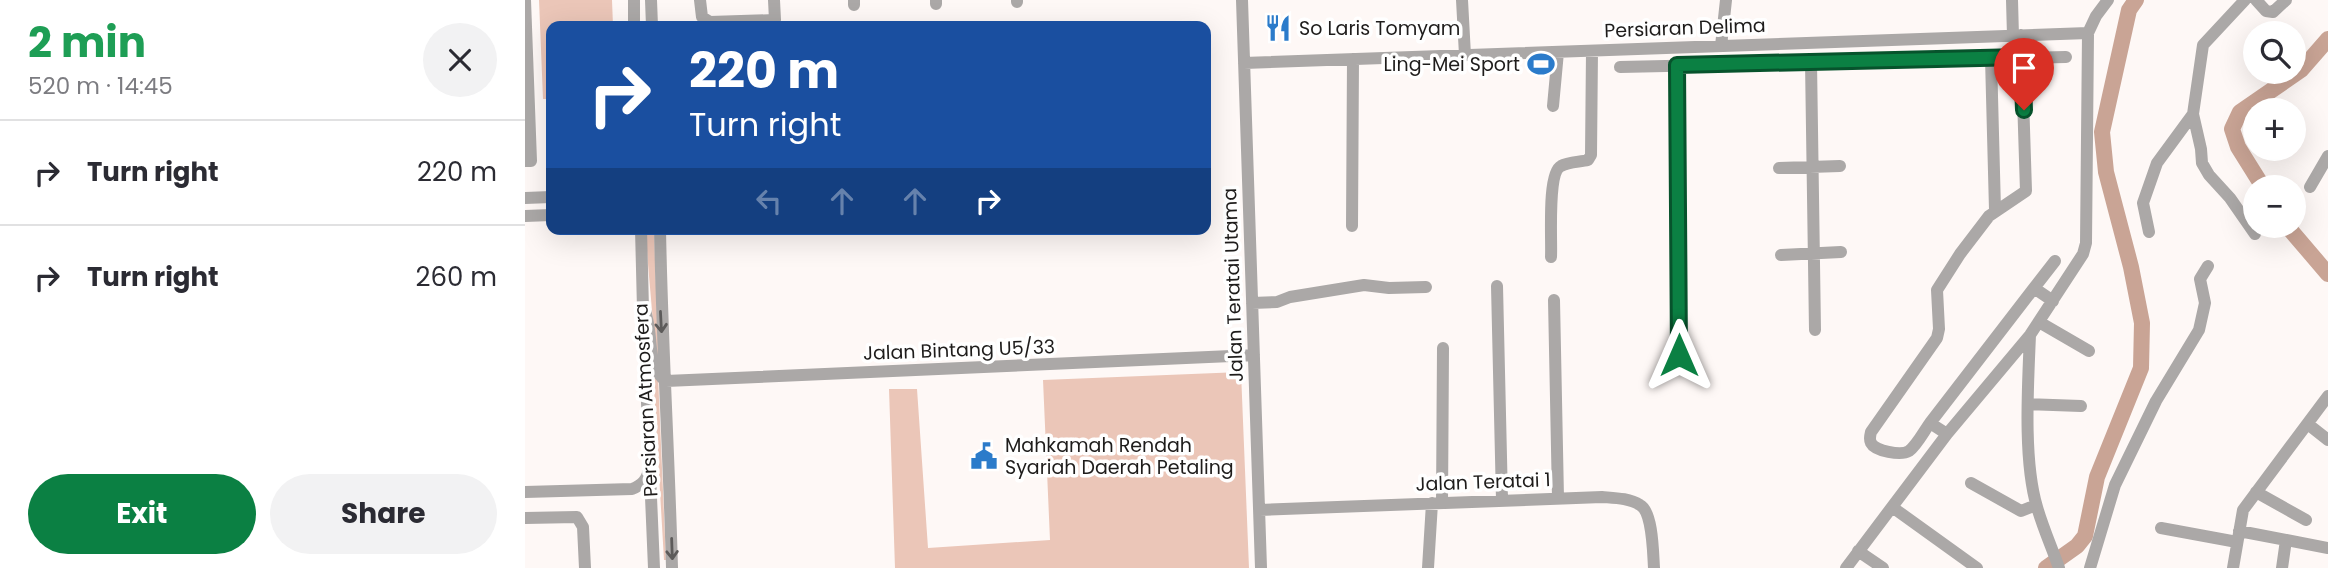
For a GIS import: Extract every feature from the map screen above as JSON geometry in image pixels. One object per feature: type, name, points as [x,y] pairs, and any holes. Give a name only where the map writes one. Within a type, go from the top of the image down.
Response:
[{"type":"street","points":[[526,0],[528,161]]},
{"type":"street","points":[[634,0],[634,21]]},
{"type":"street","points":[[651,0],[652,21]]},
{"type":"street","points":[[700,0],[702,17],[708,21]]},
{"type":"street","points":[[742,21],[775,20],[774,0]]},
{"type":"street","name":"Jalan Teratai Utama","points":[[1242,0],[1261,568]]},
{"type":"street","points":[[1462,0],[1465,55]]},
{"type":"street","points":[[1721,46],[1726,0]]},
{"type":"street","points":[[2012,0],[2022,57],[2026,189],[2022,195],[1995,210],[1960,254],[1937,290],[1937,338],[1871,432],[1870,440],[1873,446],[1905,453],[1910,449],[2055,261]]},
{"type":"street","points":[[1846,568],[1947,434],[2030,335],[2083,254],[2086,243],[2088,33],[2108,0]]},
{"type":"street","points":[[2243,218],[2202,163],[2193,114],[2203,45],[2245,0]]},
{"type":"street","points":[[2256,0],[2266,10],[2273,12],[2286,0]]},
{"type":"street","name":"Persiaran Delima","points":[[1244,63],[2088,33]]},
{"type":"street","points":[[1551,257],[1552,186],[1555,172],[1562,165],[1588,160],[1591,155],[1592,51]]},
{"type":"street","points":[[1553,106],[1558,52]]},
{"type":"street","points":[[1620,67],[2066,57]]},
{"type":"street","points":[[1991,58],[1995,210]]},
{"type":"street","points":[[1352,226],[1353,59]]},
{"type":"street","points":[[1811,62],[1815,330]]},
{"type":"street","points":[[1677,65],[1679,355]]},
{"type":"street","points":[[2149,232],[2143,203],[2157,163],[2193,114]]},
{"type":"street","points":[[2310,187],[2328,156]]},
{"type":"street","points":[[1779,168],[1840,166]]},
{"type":"street","points":[[525,198],[546,197]]},
{"type":"street","points":[[525,216],[546,215]]},
{"type":"street","name":"Persiaran Atmosfera","points":[[641,235],[654,568]]},
{"type":"street","name":"Persiaran Atmosfera","points":[[658,235],[672,568]]},
{"type":"street","points":[[1781,255],[1841,253]]},
{"type":"street","points":[[2090,568],[2115,485],[2156,401],[2199,330],[2205,303],[2200,279],[2208,266]]},
{"type":"street","points":[[1252,303],[1277,302],[1290,297],[1364,285],[1389,288],[1426,287]]},
{"type":"street","points":[[1497,286],[1502,500]]},
{"type":"street","points":[[2034,288],[2053,301]]},
{"type":"street","points":[[1554,300],[1558,498]]},
{"type":"street","points":[[643,302],[653,365],[666,381]]},
{"type":"street","points":[[2039,322],[2089,351]]},
{"type":"street","points":[[2030,335],[2028,404],[2032,481],[2036,505],[2060,568]]},
{"type":"street","points":[[1428,568],[1437,503],[1443,348]]},
{"type":"street","name":"Jalan Bintang U5/33","points":[[666,381],[1254,355]]},
{"type":"street","points":[[2233,568],[2243,510],[2309,425],[2328,396]]},
{"type":"street","points":[[2028,404],[2081,406]]},
{"type":"street","points":[[1930,423],[1947,434]]},
{"type":"street","points":[[2309,425],[2328,440]]},
{"type":"street","points":[[525,492],[632,489],[641,485],[647,477],[650,465]]},
{"type":"street","points":[[1971,483],[2021,511],[2036,505]]},
{"type":"street","points":[[632,489],[647,500],[652,510]]},
{"type":"street","points":[[2256,492],[2305,520]]},
{"type":"street","name":"Jalan Teratai 1","points":[[1260,510],[1558,498],[1602,497],[1625,500],[1642,506],[1650,527],[1654,568]]},
{"type":"street","points":[[1892,506],[1977,568]]},
{"type":"street","points":[[525,518],[577,517],[583,527],[585,568]]},
{"type":"street","points":[[2161,528],[2286,540],[2328,548]]},
{"type":"street","points":[[2282,568],[2286,540]]},
{"type":"street","points":[[1858,551],[1883,568]]},
{"type":"shaded area","points":[[539,0],[612,0],[613,21],[546,21],[546,99],[543,99]]},
{"type":"shaded area","points":[[646,235],[654,235],[659,366],[655,361]]},
{"type":"shaded area","points":[[653,371],[658,376],[666,560],[664,560]]},
{"type":"shaded area","points":[[1241,372],[1249,568],[895,568],[889,389],[917,389],[928,548],[1050,540],[1043,380]]},
{"type":"waterway","points":[[2046,568],[2077,546],[2085,536],[2097,477],[2141,368],[2142,323],[2131,267],[2106,172],[2102,132],[2129,10],[2136,0]]},
{"type":"waterway","points":[[2256,175],[2238,147],[2232,129],[2240,112],[2301,70],[2328,39]]},
{"type":"waterway","points":[[2297,238],[2328,274]]},
{"type":"place","name":"So Laris Tomyam","points":[[1278,28]]},
{"type":"place","name":"Ling-Mei Sport","points":[[1541,64]]},
{"type":"place","name":"Mahkamah Rendah Syariah Daerah Petaling","points":[[984,456]]},
{"type":"route","points":[[1679,355],[1677,65],[2022,57],[2024,110]]}]
